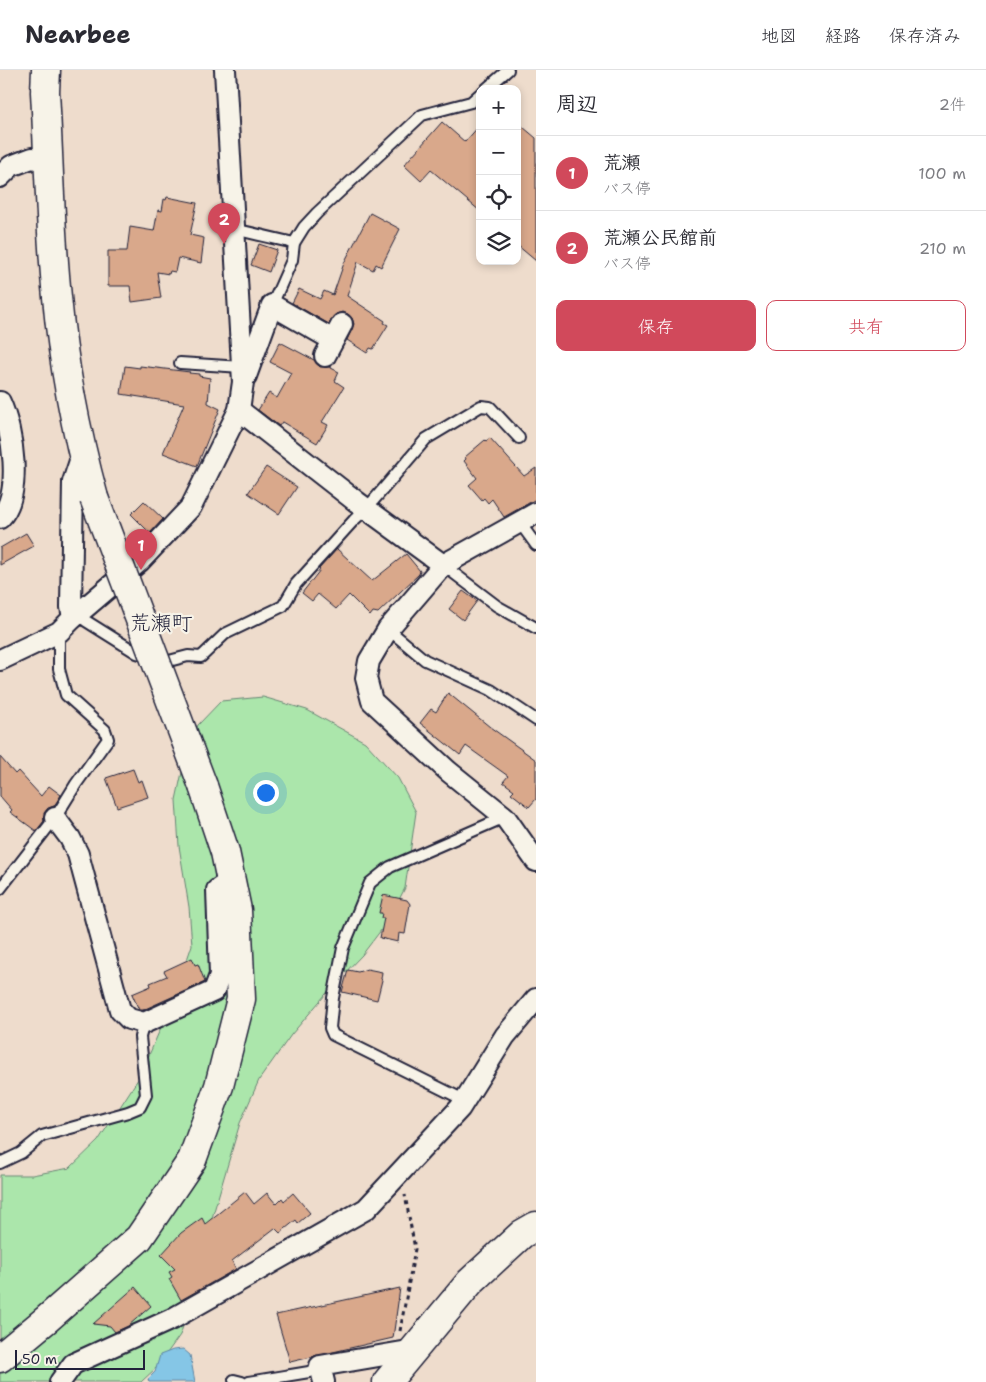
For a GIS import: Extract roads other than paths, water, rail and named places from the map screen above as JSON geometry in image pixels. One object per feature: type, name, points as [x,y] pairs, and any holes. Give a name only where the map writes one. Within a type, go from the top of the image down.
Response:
[{"type":"street","points":[[0,1358],[139,1238],[192,1160],[219,1086],[241,999],[237,910],[225,852],[203,786],[94,498],[82,455],[71,400],[57,297],[45,92],[46,70]]},
{"type":"street","points":[[0,660],[59,632],[140,561],[191,507],[239,410],[243,374],[225,70]]},
{"type":"street","points":[[0,177],[11,166],[32,158],[49,162]]},
{"type":"street","points":[[243,374],[272,305],[333,340]]},
{"type":"street","points":[[0,402],[7,417],[12,446],[13,493],[0,518]]},
{"type":"street","points":[[239,410],[443,565]]},
{"type":"street","points":[[76,616],[71,606],[73,482],[82,455]]},
{"type":"street","points":[[528,518],[443,565],[388,629],[369,662],[366,678],[372,701],[448,771],[505,817],[536,861]]},
{"type":"street","points":[[55,818],[70,838],[78,854],[120,1010],[129,1019],[144,1023],[214,991],[220,975],[217,890],[231,880]]},
{"type":"street","points":[[60,1382],[73,1364],[172,1319],[366,1209],[460,1108],[505,1036],[536,999]]},
{"type":"street","points":[[387,1382],[410,1350],[470,1282],[522,1234],[536,1226]]},
{"type":"street","points":[[322,1374],[410,1350]]},
{"type":"lane","points":[[491,85],[508,70]]},
{"type":"lane","points":[[272,305],[292,260],[294,243],[316,213],[422,116],[471,102],[476,98]]},
{"type":"lane","points":[[234,229],[294,243]]},
{"type":"lane","points":[[180,363],[243,374]]},
{"type":"lane","points":[[76,616],[137,653],[165,662],[188,656],[201,657],[225,634],[283,606],[296,584],[367,508],[426,439],[481,406],[490,407],[519,438]]},
{"type":"lane","points":[[528,518],[536,545]]},
{"type":"lane","points":[[443,565],[497,606],[536,628]]},
{"type":"lane","points":[[388,629],[425,660],[491,690],[536,720]]},
{"type":"lane","points":[[0,889],[55,818],[76,784],[108,739],[105,730],[66,695],[59,669],[59,632]]},
{"type":"lane","points":[[464,1100],[333,1035],[330,1028],[333,998],[343,948],[370,883],[390,867],[505,817]]},
{"type":"lane","points":[[0,1163],[21,1153],[42,1136],[140,1107],[146,1095],[140,1037],[144,1023]]},
{"type":"lane","points":[[249,1382],[309,1372],[322,1374]]},
{"type":"water","points":[[183,1349],[190,1355],[195,1382],[149,1382],[148,1379],[155,1372],[160,1355],[173,1350]]},
{"type":"place","name":"荒瀬公民館前","points":[[224,244]]},
{"type":"place","name":"荒瀬","points":[[141,570]]},
{"type":"district","name":"荒瀬町","points":[[161,623]]}]
